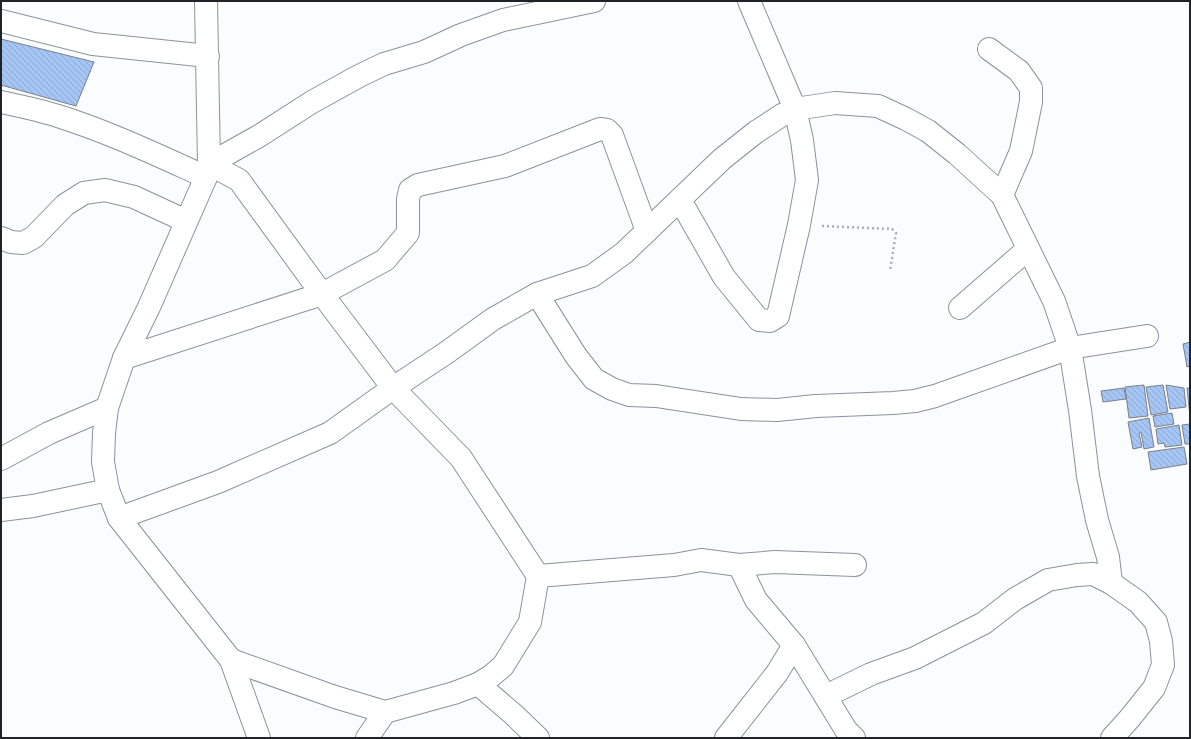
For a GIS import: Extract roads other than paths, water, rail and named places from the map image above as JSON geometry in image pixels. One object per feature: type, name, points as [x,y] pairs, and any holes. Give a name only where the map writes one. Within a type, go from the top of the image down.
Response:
[{"type":"street","points":[[206,1],[208,56],[208,170],[149,307],[124,358],[107,408],[103,462],[108,490],[119,518],[231,660],[259,738]]},
{"type":"street","points":[[208,170],[259,136],[326,95],[359,76],[384,64],[424,52],[461,35],[503,20],[564,4],[594,1]]},
{"type":"street","points":[[680,200],[724,277],[759,320],[770,321],[778,316],[799,225],[807,180],[802,140],[795,109],[749,1]]},
{"type":"street","points":[[1,21],[39,29],[93,44],[208,56]]},
{"type":"street","points":[[989,49],[1019,71],[1031,88],[1031,102],[1022,151],[1002,195]]},
{"type":"street","points":[[1,102],[56,115],[140,147],[239,180],[393,388],[461,458],[538,576],[530,622],[503,666],[478,684],[454,693],[385,712],[335,697],[231,660]]},
{"type":"street","points":[[119,518],[218,482],[330,433],[493,319],[537,294],[592,276],[624,253],[722,159],[756,132],[782,115],[795,109],[835,103],[878,106],[928,131],[957,154],[1002,195],[1054,302],[1070,348],[1080,410],[1088,476],[1097,520],[1108,557],[1111,583]]},
{"type":"street","points":[[124,358],[322,294],[385,260],[408,233],[408,199],[410,190],[418,185],[505,166],[600,129],[607,130],[612,135],[647,231]]},
{"type":"street","points":[[1,238],[11,242],[23,243],[34,237],[65,205],[84,193],[105,190],[134,197],[186,221]]},
{"type":"street","points":[[960,308],[1028,249]]},
{"type":"street","points":[[537,294],[576,356],[594,379],[612,389],[629,395],[656,396],[741,409],[777,410],[816,406],[915,401],[935,396],[1070,348],[1147,336]]},
{"type":"street","points":[[1,459],[49,433],[107,408]]},
{"type":"street","points":[[1,510],[33,506],[108,490]]},
{"type":"street","points":[[538,576],[674,565],[701,560],[739,565],[775,562],[855,565]]},
{"type":"street","points":[[739,565],[756,600],[794,645],[846,730],[854,738]]},
{"type":"street","points":[[826,696],[871,674],[915,658],[984,623],[1015,599],[1048,580],[1093,574],[1111,583],[1138,602],[1156,622],[1161,641],[1162,664],[1154,688],[1112,738]]},
{"type":"street","points":[[726,738],[777,672],[794,645]]},
{"type":"street","points":[[478,684],[514,714],[538,738]]},
{"type":"street","points":[[367,738],[385,712]]}]
